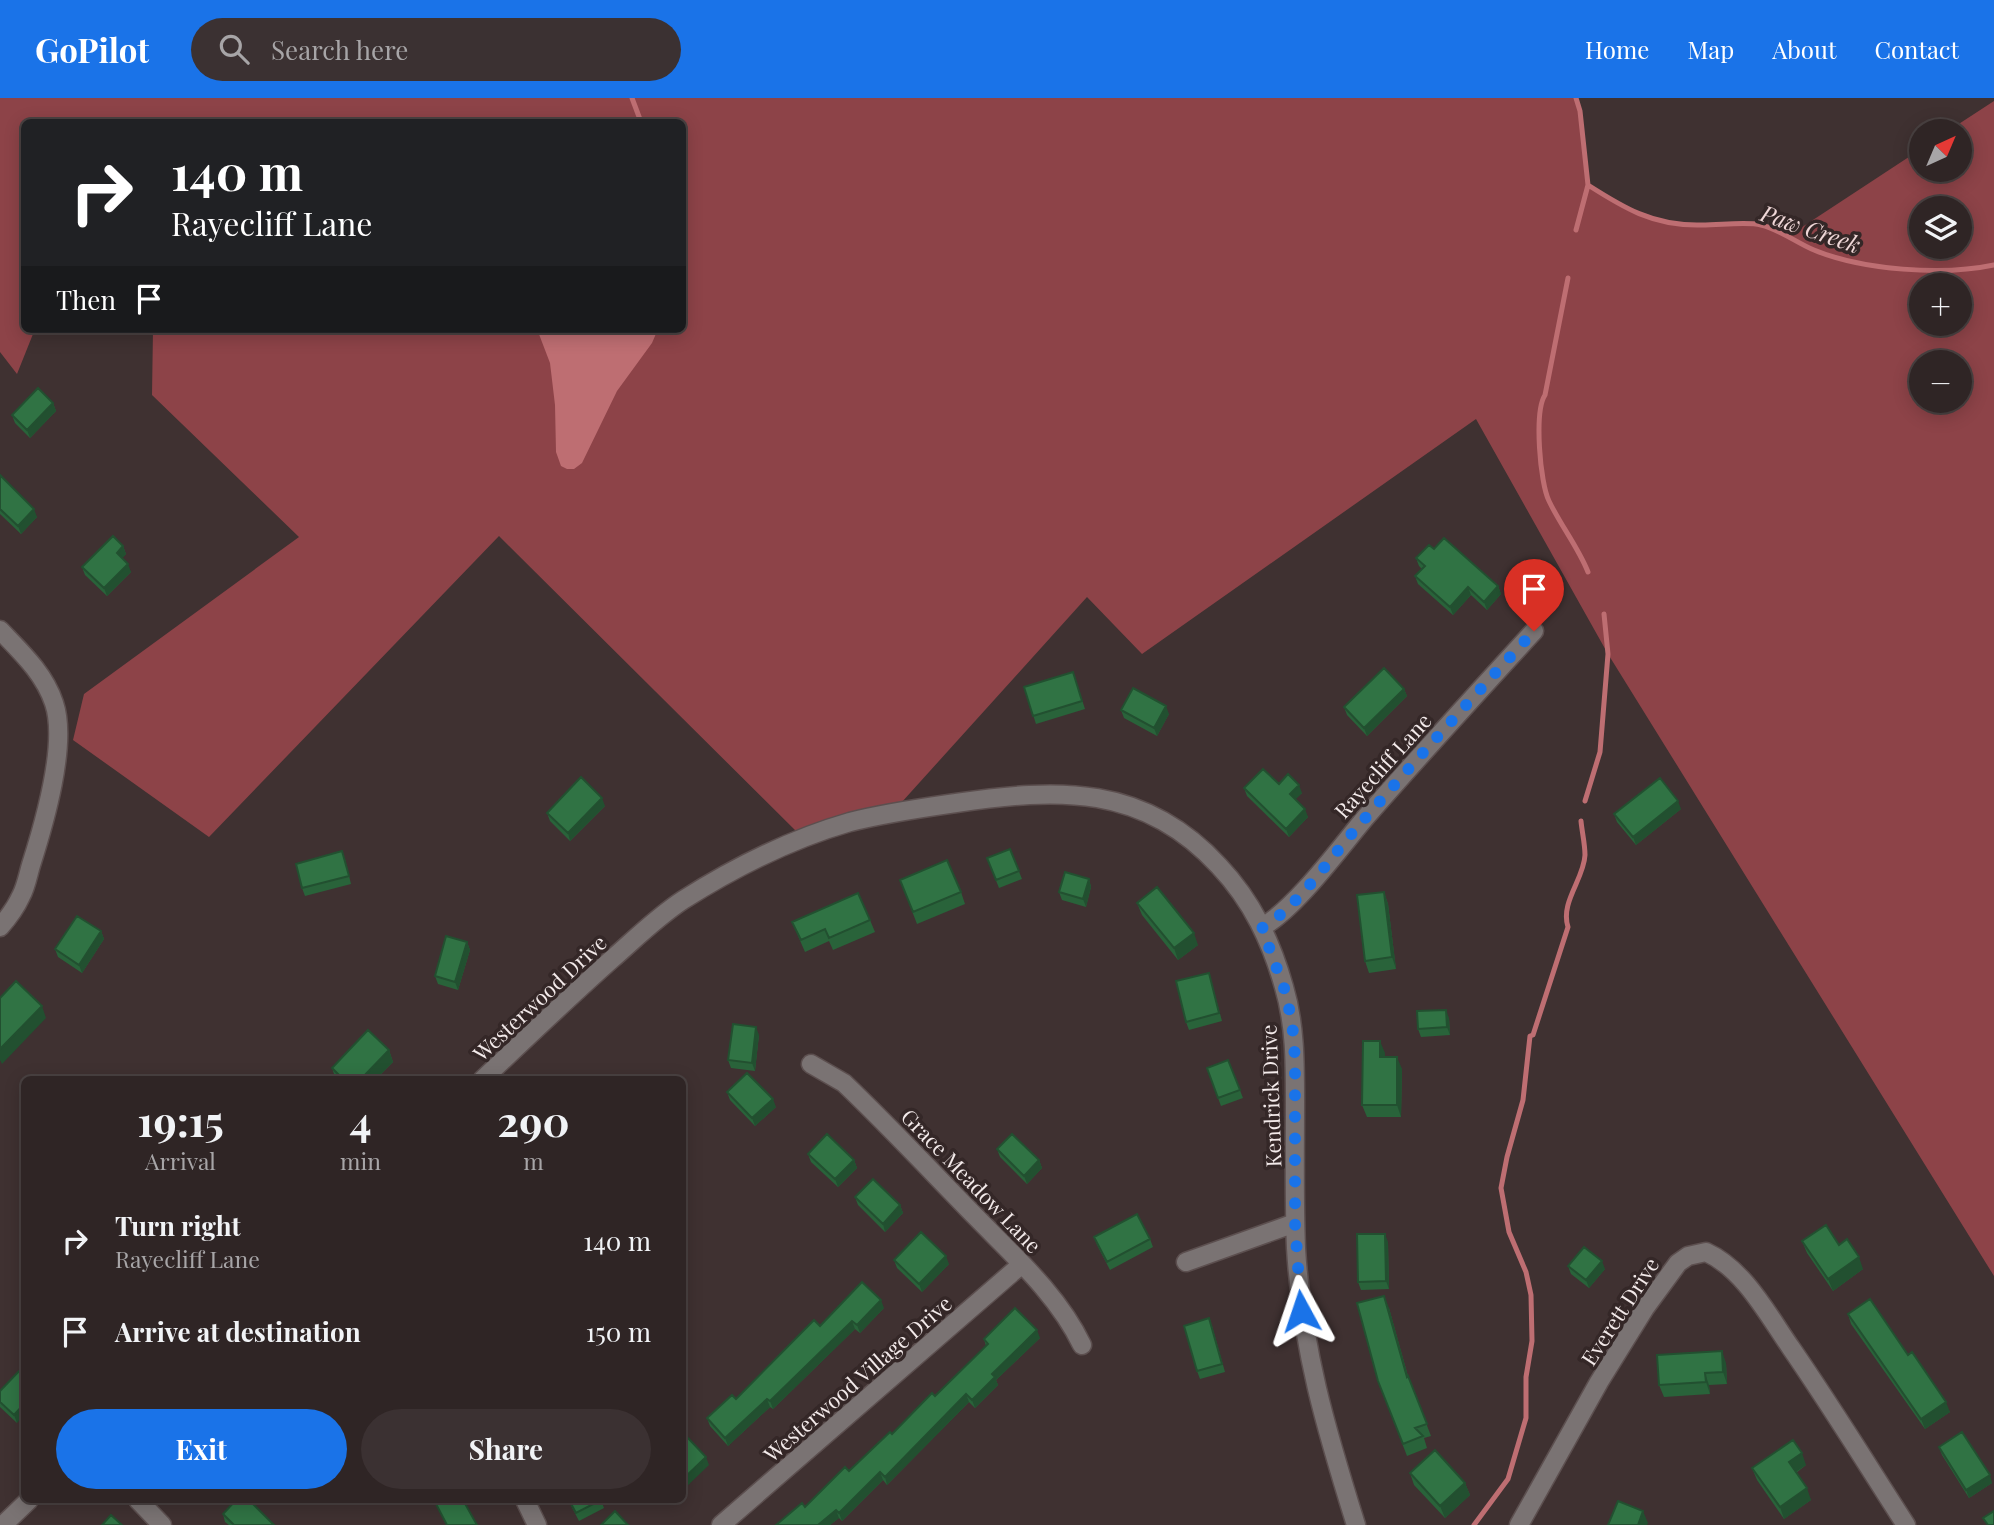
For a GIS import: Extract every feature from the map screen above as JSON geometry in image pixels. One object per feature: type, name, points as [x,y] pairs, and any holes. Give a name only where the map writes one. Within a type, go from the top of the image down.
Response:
[{"type":"street","points":[[0,630],[46,683],[54,703],[58,730],[52,786],[42,833],[22,895],[0,927]]},
{"type":"street","name":"Rayecliff Lane","points":[[1262,928],[1296,898],[1399,779],[1534,631]]},
{"type":"street","name":"Kendrick Drive","points":[[626,947],[679,903],[732,871],[803,838],[850,822],[892,813],[1043,794],[1094,797],[1128,805],[1166,821],[1200,845],[1235,883],[1251,906],[1284,988],[1292,1021],[1295,1059],[1295,1223],[1301,1311],[1310,1366],[1324,1422],[1356,1525]]},
{"type":"street","name":"Westerwood Drive","points":[[486,1076],[626,947]]},
{"type":"street","name":"Grace Meadow Lane","points":[[811,1064],[826,1071],[852,1091],[1022,1264],[1058,1305],[1072,1324],[1082,1345]]},
{"type":"street","points":[[1186,1262],[1295,1223]]},
{"type":"street","name":"Everett Drive","points":[[1519,1525],[1599,1382],[1645,1308],[1678,1263],[1688,1255],[1706,1252],[1729,1267],[1754,1296],[1827,1402],[1906,1525]]},
{"type":"street","name":"Westerwood Village Drive","points":[[721,1525],[1022,1264]]},
{"type":"street","points":[[3,1525],[26,1503]]},
{"type":"street","points":[[141,1503],[162,1525]]},
{"type":"street","points":[[527,1503],[537,1525]]},
{"type":"shaded area","points":[[0,98],[1576,98],[1580,111],[1588,185],[1629,211],[1657,220],[1693,226],[1761,225],[1787,237],[1909,157],[1909,182],[1972,182],[1972,119],[1966,119],[1994,101],[1994,1276],[1608,654],[1476,419],[1142,654],[1087,597],[892,813],[803,838],[499,536],[209,837],[73,740],[84,694],[299,537],[152,395],[153,333],[686,333],[686,119],[21,119],[21,333],[33,333],[17,374],[0,352]]},
{"type":"shaded area","points":[[539,333],[656,333],[617,391],[582,463],[574,469],[561,466],[556,452],[555,405],[550,363]]},
{"type":"building","points":[[38,388],[53,403],[27,430],[12,415]]},
{"type":"building","points":[[0,475],[34,509],[18,526],[0,509]]},
{"type":"building","points":[[113,536],[123,546],[117,553],[128,564],[104,588],[82,567]]},
{"type":"building","points":[[1444,538],[1498,586],[1484,602],[1468,587],[1450,607],[1415,576],[1425,566],[1416,558],[1429,545],[1434,549]]},
{"type":"building","points":[[1384,668],[1404,689],[1364,728],[1344,707]]},
{"type":"building","points":[[1073,672],[1082,701],[1033,716],[1024,687]]},
{"type":"building","points":[[1133,688],[1166,706],[1154,728],[1121,710]]},
{"type":"building","points":[[1263,769],[1279,784],[1288,774],[1299,785],[1290,794],[1305,809],[1286,829],[1244,788]]},
{"type":"building","points":[[581,777],[602,798],[568,833],[547,813]]},
{"type":"building","points":[[1660,778],[1678,801],[1633,837],[1614,814]]},
{"type":"building","points":[[1010,849],[1019,871],[996,880],[987,858]]},
{"type":"building","points":[[342,851],[349,876],[302,888],[296,864]]},
{"type":"building","points":[[947,860],[961,892],[913,912],[900,880]]},
{"type":"building","points":[[1065,872],[1089,879],[1083,899],[1059,892]]},
{"type":"building","points":[[1157,887],[1194,933],[1174,948],[1137,903]]},
{"type":"building","points":[[1384,892],[1392,957],[1365,961],[1357,895]]},
{"type":"building","points":[[858,893],[870,920],[829,938],[825,929],[801,940],[792,922]]},
{"type":"building","points":[[77,916],[101,931],[79,965],[55,949]]},
{"type":"building","points":[[446,936],[467,942],[455,982],[435,976]]},
{"type":"building","points":[[1209,973],[1219,1013],[1186,1022],[1176,981]]},
{"type":"building","points":[[16,981],[42,1006],[0,1049],[0,998]]},
{"type":"building","points":[[1446,1010],[1447,1027],[1418,1029],[1417,1011]]},
{"type":"building","points":[[733,1024],[756,1027],[752,1063],[728,1060]]},
{"type":"building","points":[[368,1030],[389,1050],[364,1076],[340,1076],[332,1068]]},
{"type":"building","points":[[1363,1041],[1380,1041],[1380,1057],[1397,1057],[1397,1105],[1362,1105]]},
{"type":"building","points":[[1228,1060],[1240,1090],[1218,1098],[1207,1068]]},
{"type":"building","points":[[747,1073],[773,1099],[752,1118],[727,1092]]},
{"type":"building","points":[[827,1134],[854,1160],[835,1179],[808,1154]]},
{"type":"building","points":[[1012,1134],[1039,1160],[1024,1176],[997,1149]]},
{"type":"building","points":[[873,1179],[900,1205],[883,1224],[855,1197]]},
{"type":"building","points":[[1137,1214],[1150,1239],[1107,1262],[1094,1237]]},
{"type":"building","points":[[1826,1225],[1839,1245],[1847,1239],[1859,1257],[1828,1279],[1802,1241]]},
{"type":"building","points":[[921,1232],[946,1256],[919,1284],[894,1260]]},
{"type":"building","points":[[1357,1234],[1385,1234],[1386,1281],[1358,1282]]},
{"type":"building","points":[[1584,1247],[1602,1261],[1586,1280],[1568,1266]]},
{"type":"building","points":[[862,1282],[881,1300],[857,1325],[852,1321],[770,1401],[767,1399],[725,1438],[707,1418],[732,1395],[736,1399],[814,1320],[820,1326]]},
{"type":"building","points":[[1384,1296],[1407,1377],[1427,1424],[1415,1428],[1423,1436],[1403,1444],[1378,1381],[1357,1303]]},
{"type":"building","points":[[1870,1299],[1908,1355],[1912,1352],[1946,1402],[1921,1419],[1848,1314]]},
{"type":"building","points":[[1015,1308],[1037,1330],[992,1374],[995,1377],[972,1400],[966,1394],[885,1477],[880,1472],[839,1513],[836,1510],[818,1525],[776,1525],[802,1503],[805,1507],[845,1467],[849,1471],[890,1432],[892,1434],[932,1393],[935,1396],[988,1344],[984,1339]]},
{"type":"building","points":[[1209,1318],[1222,1364],[1197,1371],[1184,1326]]},
{"type":"building","points":[[1722,1351],[1723,1372],[1705,1373],[1706,1382],[1659,1385],[1657,1355]]},
{"type":"building","points":[[21,1369],[21,1407],[14,1415],[0,1402],[0,1391]]},
{"type":"building","points":[[1962,1432],[1990,1475],[1966,1490],[1939,1447]]},
{"type":"building","points":[[688,1438],[706,1457],[686,1476]]},
{"type":"building","points":[[1793,1440],[1802,1453],[1789,1462],[1807,1488],[1780,1507],[1752,1468]]},
{"type":"building","points":[[1435,1450],[1465,1483],[1440,1506],[1410,1473]]},
{"type":"building","points":[[1618,1501],[1643,1511],[1638,1525],[1608,1525]]},
{"type":"building","points":[[233,1503],[252,1503],[274,1525],[234,1525],[223,1514]]},
{"type":"building","points":[[436,1503],[465,1503],[477,1525],[447,1525]]},
{"type":"building","points":[[571,1503],[595,1503],[576,1513]]},
{"type":"building","points":[[615,1511],[628,1525],[601,1525]]},
{"type":"building","points":[[1994,1511],[1994,1525],[1988,1525],[1983,1518]]},
{"type":"building","points":[[111,1515],[122,1525],[102,1525]]},
{"type":"waterway","points":[[632,98],[640,119]]},
{"type":"waterway","name":"Paw Creek","points":[[1576,98],[1580,111],[1588,185],[1576,230]]},
{"type":"waterway","name":"Paw Creek","points":[[1588,185],[1626,208],[1652,218],[1681,224],[1761,225],[1814,250],[1855,262],[1927,270],[1994,265]]},
{"type":"waterway","points":[[1568,278],[1540,416],[1540,448],[1543,479],[1549,501],[1588,572]]},
{"type":"waterway","points":[[1585,801],[1600,752],[1608,654],[1604,614]]},
{"type":"waterway","points":[[1474,1525],[1508,1479],[1526,1418],[1526,1377],[1532,1341],[1531,1295],[1526,1272],[1509,1232],[1501,1188],[1523,1100],[1530,1036],[1533,1035],[1568,927],[1567,909],[1584,864],[1581,821]]},
{"type":"route","points":[[1301,1311],[1295,1223],[1295,1059],[1292,1021],[1284,988],[1262,928],[1296,898],[1399,779],[1534,631]]}]
